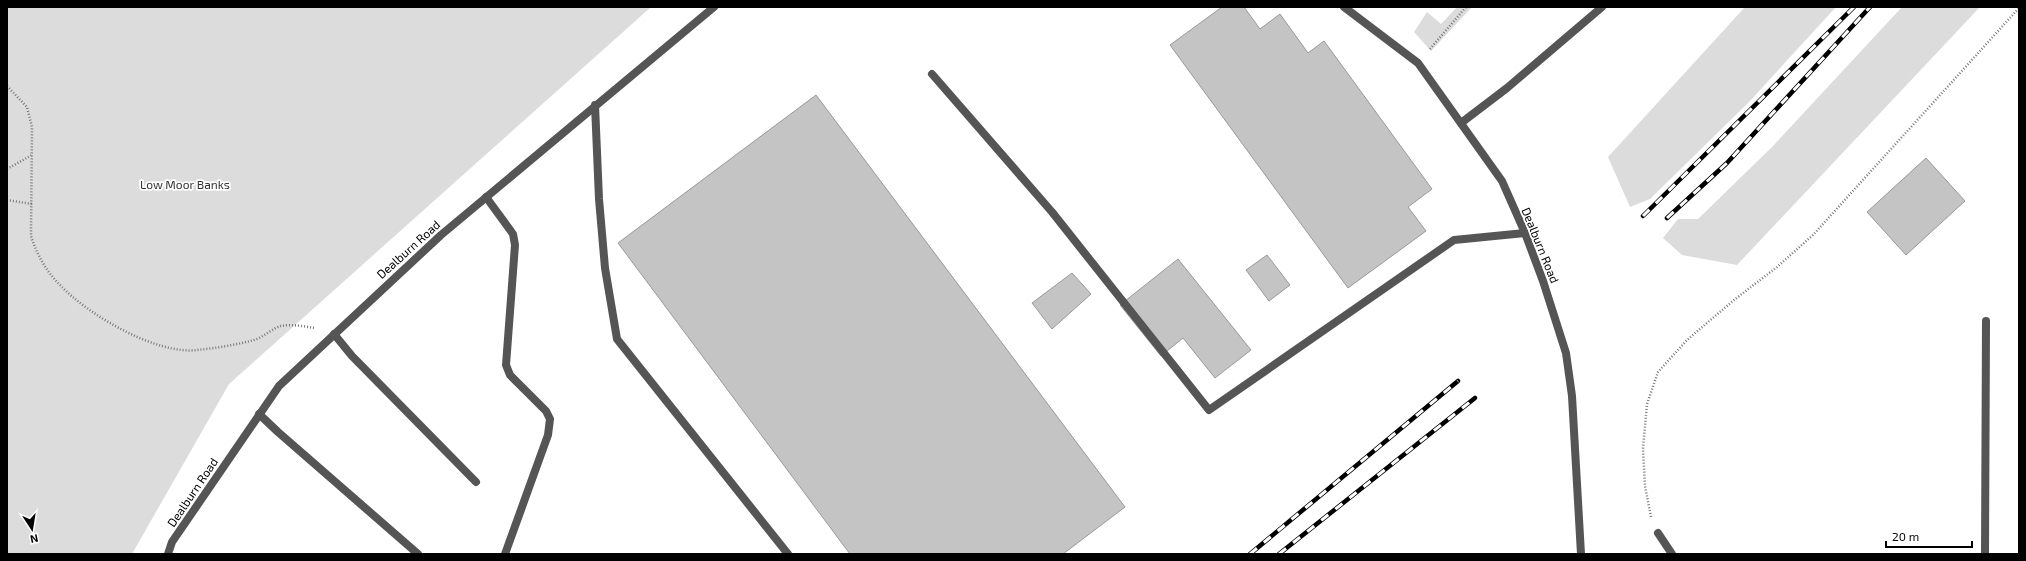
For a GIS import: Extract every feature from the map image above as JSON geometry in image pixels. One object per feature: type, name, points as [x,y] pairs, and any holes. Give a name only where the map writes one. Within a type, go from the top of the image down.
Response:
[{"type":"street","name":"Dealburn Road","points":[[168,554],[172,542],[279,386],[441,235],[714,7]]},
{"type":"street","name":"Dealburn Road","points":[[1344,7],[1418,63],[1502,181],[1525,233],[1543,281],[1566,353],[1572,396],[1581,554]]},
{"type":"street","points":[[1461,123],[1507,88],[1602,7]]},
{"type":"street","points":[[932,74],[1052,212],[1209,410],[1454,240],[1525,233]]},
{"type":"street","points":[[596,105],[600,215],[605,268],[617,340],[788,554]]},
{"type":"street","points":[[486,197],[513,234],[515,245],[506,365],[510,375],[546,411],[550,419],[548,435],[505,554]]},
{"type":"street","points":[[1985,554],[1986,321]]},
{"type":"street","points":[[336,332],[352,356],[476,482]]},
{"type":"street","points":[[259,414],[418,554]]},
{"type":"street","points":[[1658,533],[1672,554]]},
{"type":"path","points":[[1418,63],[1466,7]]},
{"type":"path","points":[[1658,533],[1649,513],[1643,449],[1647,404],[1658,372],[1687,340],[1734,300],[1777,267],[1812,235],[2019,8]]},
{"type":"path","points":[[7,86],[27,107],[32,127],[31,236],[36,252],[45,267],[60,286],[86,306],[119,327],[169,349],[195,350],[252,340],[265,336],[280,326],[303,326],[336,332]]},
{"type":"path","points":[[7,169],[32,155]]},
{"type":"path","points":[[7,200],[32,204]]},
{"type":"green space","name":"Low Moor Banks","points":[[7,7],[651,7],[229,384],[132,554],[7,554]]},
{"type":"green space","points":[[1457,7],[1472,7],[1431,51],[1414,32],[1427,12],[1441,24]]},
{"type":"green space","points":[[1745,7],[1836,7],[1749,102],[1650,199],[1630,207],[1608,157]]},
{"type":"green space","points":[[1902,7],[1980,7],[1737,265],[1682,255],[1663,238],[1678,219],[1698,219],[1772,147]]},
{"type":"building","points":[[1222,7],[1244,7],[1260,29],[1280,14],[1308,53],[1324,41],[1432,189],[1408,207],[1426,231],[1348,288],[1170,45]]},
{"type":"building","points":[[816,95],[1125,507],[1063,554],[850,554],[618,243]]},
{"type":"building","points":[[1926,158],[1965,201],[1906,255],[1867,212]]},
{"type":"building","points":[[1267,255],[1290,285],[1269,301],[1246,270]]},
{"type":"building","points":[[1178,259],[1251,350],[1215,378],[1183,338],[1161,356],[1120,305]]},
{"type":"building","points":[[1072,273],[1091,294],[1052,329],[1032,303]]},
{"type":"railway","points":[[1643,216],[1854,7]]},
{"type":"railway","points":[[1667,218],[1727,163],[1870,7]]},
{"type":"railway","points":[[1250,554],[1458,381]]},
{"type":"railway","points":[[1279,554],[1475,398]]}]
